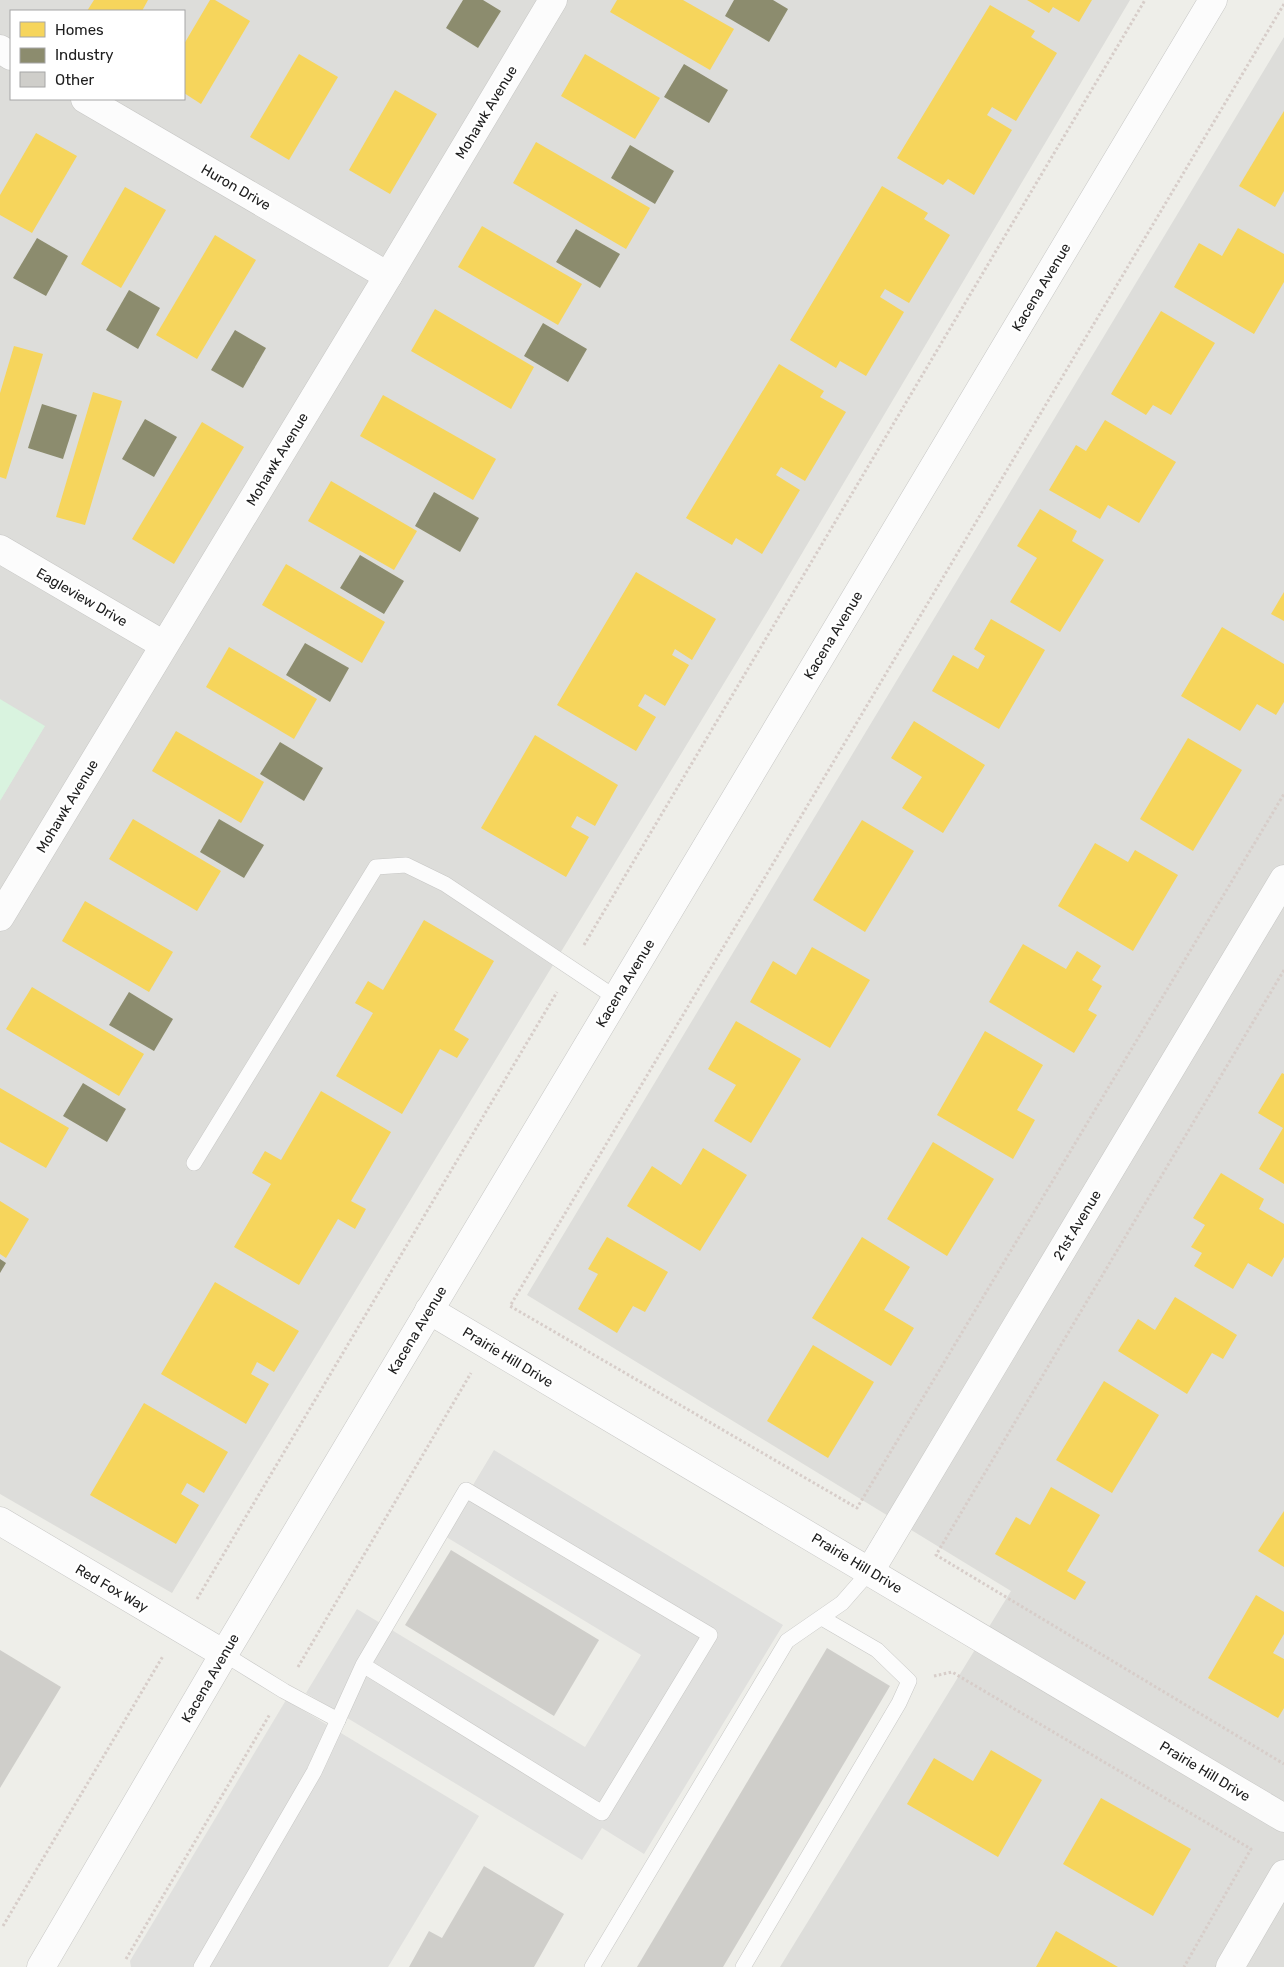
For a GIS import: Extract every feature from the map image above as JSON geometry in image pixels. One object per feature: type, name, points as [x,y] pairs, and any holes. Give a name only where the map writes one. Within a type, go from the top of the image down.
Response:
[{"type":"street","name":"Mohawk Avenue","points":[[0,917],[553,0]]},
{"type":"street","name":"Kacena Avenue","points":[[41,1967],[224,1654],[1213,0]]},
{"type":"street","name":"Huron Drive","points":[[87,100],[388,276]]},
{"type":"street","name":"Eagleview Drive","points":[[0,549],[164,645]]},
{"type":"street","name":"21st Avenue","points":[[870,1571],[1284,879]]},
{"type":"street","name":"Prairie Hill Drive","points":[[429,1310],[1284,1818]]},
{"type":"street","name":"Red Fox Way","points":[[0,1522],[224,1654]]},
{"type":"street","points":[[1230,1967],[1284,1874]]},
{"type":"lane","points":[[194,1163],[376,868],[406,865],[445,884],[616,998]]},
{"type":"lane","points":[[201,1967],[314,1772],[363,1665],[466,1490],[710,1635],[602,1812],[363,1665]]},
{"type":"lane","points":[[592,1967],[787,1641],[842,1603],[870,1571]]},
{"type":"lane","points":[[743,1967],[900,1703],[908,1681],[876,1650],[822,1618]]},
{"type":"lane","points":[[224,1654],[284,1691],[338,1720]]},
{"type":"path","points":[[1284,4],[510,1306],[857,1508],[1284,794]]},
{"type":"path","points":[[1284,970],[936,1555],[1284,1764]]},
{"type":"path","points":[[126,1959],[473,1369]]},
{"type":"path","points":[[952,1672],[1252,1849],[1184,1967]]},
{"type":"shaded area","points":[[0,0],[1130,0],[769,609],[172,1593],[0,1494]]},
{"type":"shaded area","points":[[1284,37],[1284,1967],[780,1967],[1011,1591],[527,1295]]},
{"type":"shaded area","points":[[494,1450],[783,1625],[644,1854],[602,1828],[582,1860],[306,1693],[357,1609],[585,1747],[641,1655],[443,1535]]},
{"type":"shaded area","points":[[286,1700],[479,1816],[388,1967],[131,1967],[130,1961]]},
{"type":"green space","points":[[0,699],[45,726],[0,801]]},
{"type":"building: Homes","points":[[94,0],[148,0],[143,10],[88,10]]},
{"type":"building: Homes","points":[[210,0],[215,0],[250,21],[201,104],[185,94],[185,42]]},
{"type":"building: Homes","points":[[617,0],[683,0],[734,29],[710,70],[610,12]]},
{"type":"building: Homes","points":[[1027,0],[1092,0],[1079,22],[1053,7],[1049,13]]},
{"type":"building: Homes","points":[[990,5],[1035,31],[1031,37],[1057,53],[1016,121],[992,107],[987,115],[1012,130],[974,195],[948,179],[943,185],[897,158]]},
{"type":"building: Homes","points":[[299,54],[338,77],[289,160],[250,137]]},
{"type":"building: Homes","points":[[585,54],[660,98],[635,139],[561,96]]},
{"type":"building: Homes","points":[[395,90],[437,114],[390,194],[349,170]]},
{"type":"building: Homes","points":[[1284,111],[1284,191],[1275,207],[1239,186]]},
{"type":"building: Homes","points":[[36,133],[77,156],[32,233],[0,215],[0,195]]},
{"type":"building: Homes","points":[[536,142],[650,208],[626,249],[513,183]]},
{"type":"building: Homes","points":[[882,186],[928,213],[924,219],[950,235],[909,303],[885,289],[880,297],[904,312],[866,376],[840,361],[836,368],[790,340]]},
{"type":"building: Homes","points":[[125,187],[166,210],[121,288],[81,264]]},
{"type":"building: Homes","points":[[482,226],[582,284],[558,325],[458,267]]},
{"type":"building: Homes","points":[[1238,228],[1284,254],[1284,282],[1254,334],[1174,287],[1199,243],[1222,256]]},
{"type":"building: Homes","points":[[215,235],[256,260],[197,359],[156,335]]},
{"type":"building: Homes","points":[[435,309],[534,367],[511,409],[411,351]]},
{"type":"building: Homes","points":[[1161,311],[1215,343],[1171,415],[1153,405],[1146,415],[1111,394]]},
{"type":"building: Homes","points":[[14,346],[43,354],[6,479],[0,477],[0,393]]},
{"type":"building: Homes","points":[[779,364],[824,391],[820,397],[846,412],[805,481],[781,467],[776,475],[800,490],[762,554],[736,538],[732,545],[686,518]]},
{"type":"building: Homes","points":[[93,392],[122,401],[85,525],[56,517]]},
{"type":"building: Homes","points":[[383,395],[496,459],[473,500],[360,436]]},
{"type":"building: Homes","points":[[1105,420],[1176,462],[1139,523],[1108,505],[1100,519],[1049,490],[1076,445],[1086,451]]},
{"type":"building: Homes","points":[[202,422],[244,447],[174,564],[132,539]]},
{"type":"building: Homes","points":[[331,481],[417,531],[394,570],[308,521]]},
{"type":"building: Homes","points":[[1040,509],[1077,531],[1072,541],[1104,560],[1060,632],[1010,602],[1037,558],[1017,546]]},
{"type":"building: Homes","points":[[286,564],[385,622],[362,663],[262,605]]},
{"type":"building: Homes","points":[[636,572],[716,619],[692,660],[675,649],[672,655],[689,665],[665,706],[645,694],[638,706],[656,717],[636,751],[557,705]]},
{"type":"building: Homes","points":[[1284,592],[1284,621],[1271,614]]},
{"type":"building: Homes","points":[[991,619],[1045,650],[999,729],[932,691],[953,655],[978,669],[985,656],[974,649]]},
{"type":"building: Homes","points":[[1222,627],[1284,664],[1284,702],[1276,715],[1257,704],[1240,731],[1181,696]]},
{"type":"building: Homes","points":[[229,647],[317,699],[294,739],[206,687]]},
{"type":"building: Homes","points":[[914,721],[985,765],[943,833],[902,808],[922,777],[891,758]]},
{"type":"building: Homes","points":[[176,731],[264,782],[241,823],[152,771]]},
{"type":"building: Homes","points":[[535,735],[618,785],[595,826],[577,816],[571,827],[589,837],[566,877],[481,828]]},
{"type":"building: Homes","points":[[1188,738],[1242,770],[1193,851],[1140,819]]},
{"type":"building: Homes","points":[[133,819],[221,871],[197,911],[109,859]]},
{"type":"building: Homes","points":[[862,820],[914,851],[865,932],[813,900]]},
{"type":"building: Homes","points":[[1095,843],[1128,862],[1135,850],[1178,875],[1133,951],[1058,906]]},
{"type":"building: Homes","points":[[85,901],[173,952],[149,992],[62,941]]},
{"type":"building: Homes","points":[[424,920],[494,961],[454,1030],[469,1039],[457,1058],[440,1049],[402,1114],[336,1076],[373,1013],[355,1003],[368,981],[383,990]]},
{"type":"building: Homes","points":[[1023,944],[1066,969],[1077,951],[1101,966],[1092,980],[1102,986],[1088,1010],[1097,1015],[1074,1053],[989,1002]]},
{"type":"building: Homes","points":[[812,947],[870,980],[830,1048],[750,1002],[773,961],[796,975]]},
{"type":"building: Homes","points":[[32,987],[144,1054],[119,1096],[6,1029]]},
{"type":"building: Homes","points":[[736,1021],[801,1059],[751,1143],[714,1121],[736,1085],[708,1069]]},
{"type":"building: Homes","points":[[985,1031],[1043,1065],[1017,1110],[1035,1120],[1013,1159],[937,1115]]},
{"type":"building: Homes","points":[[1282,1073],[1284,1074],[1284,1184],[1259,1169],[1283,1128],[1258,1113]]},
{"type":"building: Homes","points":[[0,1088],[69,1128],[46,1168],[0,1142]]},
{"type":"building: Homes","points":[[321,1091],[391,1132],[351,1201],[366,1209],[355,1229],[338,1219],[299,1285],[234,1247],[271,1184],[252,1173],[265,1151],[281,1160]]},
{"type":"building: Homes","points":[[933,1142],[994,1179],[947,1256],[887,1219]]},
{"type":"building: Homes","points":[[703,1148],[747,1175],[700,1251],[627,1206],[652,1166],[681,1185]]},
{"type":"building: Homes","points":[[1221,1173],[1264,1199],[1259,1209],[1284,1224],[1284,1257],[1272,1277],[1248,1263],[1233,1289],[1194,1266],[1202,1253],[1191,1247],[1205,1225],[1193,1218]]},
{"type":"building: Homes","points":[[0,1201],[29,1219],[6,1258],[0,1254]]},
{"type":"building: Homes","points":[[607,1237],[668,1272],[645,1312],[633,1306],[617,1333],[578,1309],[598,1274],[588,1269]]},
{"type":"building: Homes","points":[[862,1237],[910,1267],[884,1310],[914,1328],[891,1366],[812,1318]]},
{"type":"building: Homes","points":[[215,1282],[299,1331],[274,1372],[257,1362],[251,1374],[269,1384],[246,1424],[161,1374]]},
{"type":"building: Homes","points":[[1175,1297],[1237,1335],[1223,1359],[1212,1353],[1187,1394],[1118,1351],[1138,1319],[1155,1330]]},
{"type":"building: Homes","points":[[813,1345],[874,1382],[828,1458],[767,1421]]},
{"type":"building: Homes","points":[[1104,1381],[1159,1415],[1112,1493],[1056,1460]]},
{"type":"building: Homes","points":[[144,1403],[228,1452],[204,1493],[187,1483],[181,1494],[199,1505],[176,1544],[90,1495]]},
{"type":"building: Homes","points":[[1051,1487],[1100,1515],[1067,1571],[1086,1582],[1075,1600],[995,1554],[1016,1517],[1030,1525]]},
{"type":"building: Homes","points":[[1284,1511],[1284,1567],[1258,1551]]},
{"type":"building: Homes","points":[[1256,1595],[1284,1612],[1284,1634],[1273,1653],[1284,1659],[1284,1708],[1278,1718],[1208,1678]]},
{"type":"building: Homes","points":[[991,1750],[1042,1780],[998,1857],[907,1804],[934,1758],[973,1781]]},
{"type":"building: Homes","points":[[1101,1798],[1191,1849],[1153,1916],[1063,1864]]},
{"type":"building: Homes","points":[[1056,1931],[1118,1967],[1036,1967]]},
{"type":"building: Industry","points":[[463,0],[483,0],[501,11],[478,48],[446,28]]},
{"type":"building: Industry","points":[[734,0],[773,0],[788,9],[769,42],[725,16]]},
{"type":"building: Industry","points":[[684,64],[728,90],[709,123],[664,97]]},
{"type":"building: Industry","points":[[630,145],[674,171],[655,204],[611,178]]},
{"type":"building: Industry","points":[[576,229],[620,254],[600,288],[556,262]]},
{"type":"building: Industry","points":[[37,238],[68,256],[46,296],[13,278]]},
{"type":"building: Industry","points":[[129,290],[160,308],[138,349],[106,330]]},
{"type":"building: Industry","points":[[543,323],[587,349],[568,382],[524,356]]},
{"type":"building: Industry","points":[[235,330],[266,348],[243,388],[211,370]]},
{"type":"building: Industry","points":[[42,404],[77,415],[63,459],[28,448]]},
{"type":"building: Industry","points":[[145,419],[177,437],[154,477],[122,459]]},
{"type":"building: Industry","points":[[434,492],[479,518],[460,552],[415,526]]},
{"type":"building: Industry","points":[[360,555],[404,581],[384,614],[340,588]]},
{"type":"building: Industry","points":[[305,643],[349,668],[330,702],[286,675]]},
{"type":"building: Industry","points":[[280,742],[323,768],[304,801],[260,774]]},
{"type":"building: Industry","points":[[219,819],[264,845],[244,878],[200,852]]},
{"type":"building: Industry","points":[[129,992],[173,1019],[154,1051],[109,1025]]},
{"type":"building: Industry","points":[[83,1083],[126,1109],[107,1142],[63,1116]]},
{"type":"building: Industry","points":[[0,1259],[6,1263],[0,1273]]},
{"type":"building: Other","points":[[451,1550],[599,1640],[554,1716],[405,1625]]},
{"type":"building: Other","points":[[827,1648],[890,1686],[723,1967],[637,1967]]},
{"type":"building: Other","points":[[0,1650],[61,1687],[0,1788]]},
{"type":"building: Other","points":[[484,1866],[564,1914],[534,1967],[409,1967],[429,1931],[442,1938]]}]
